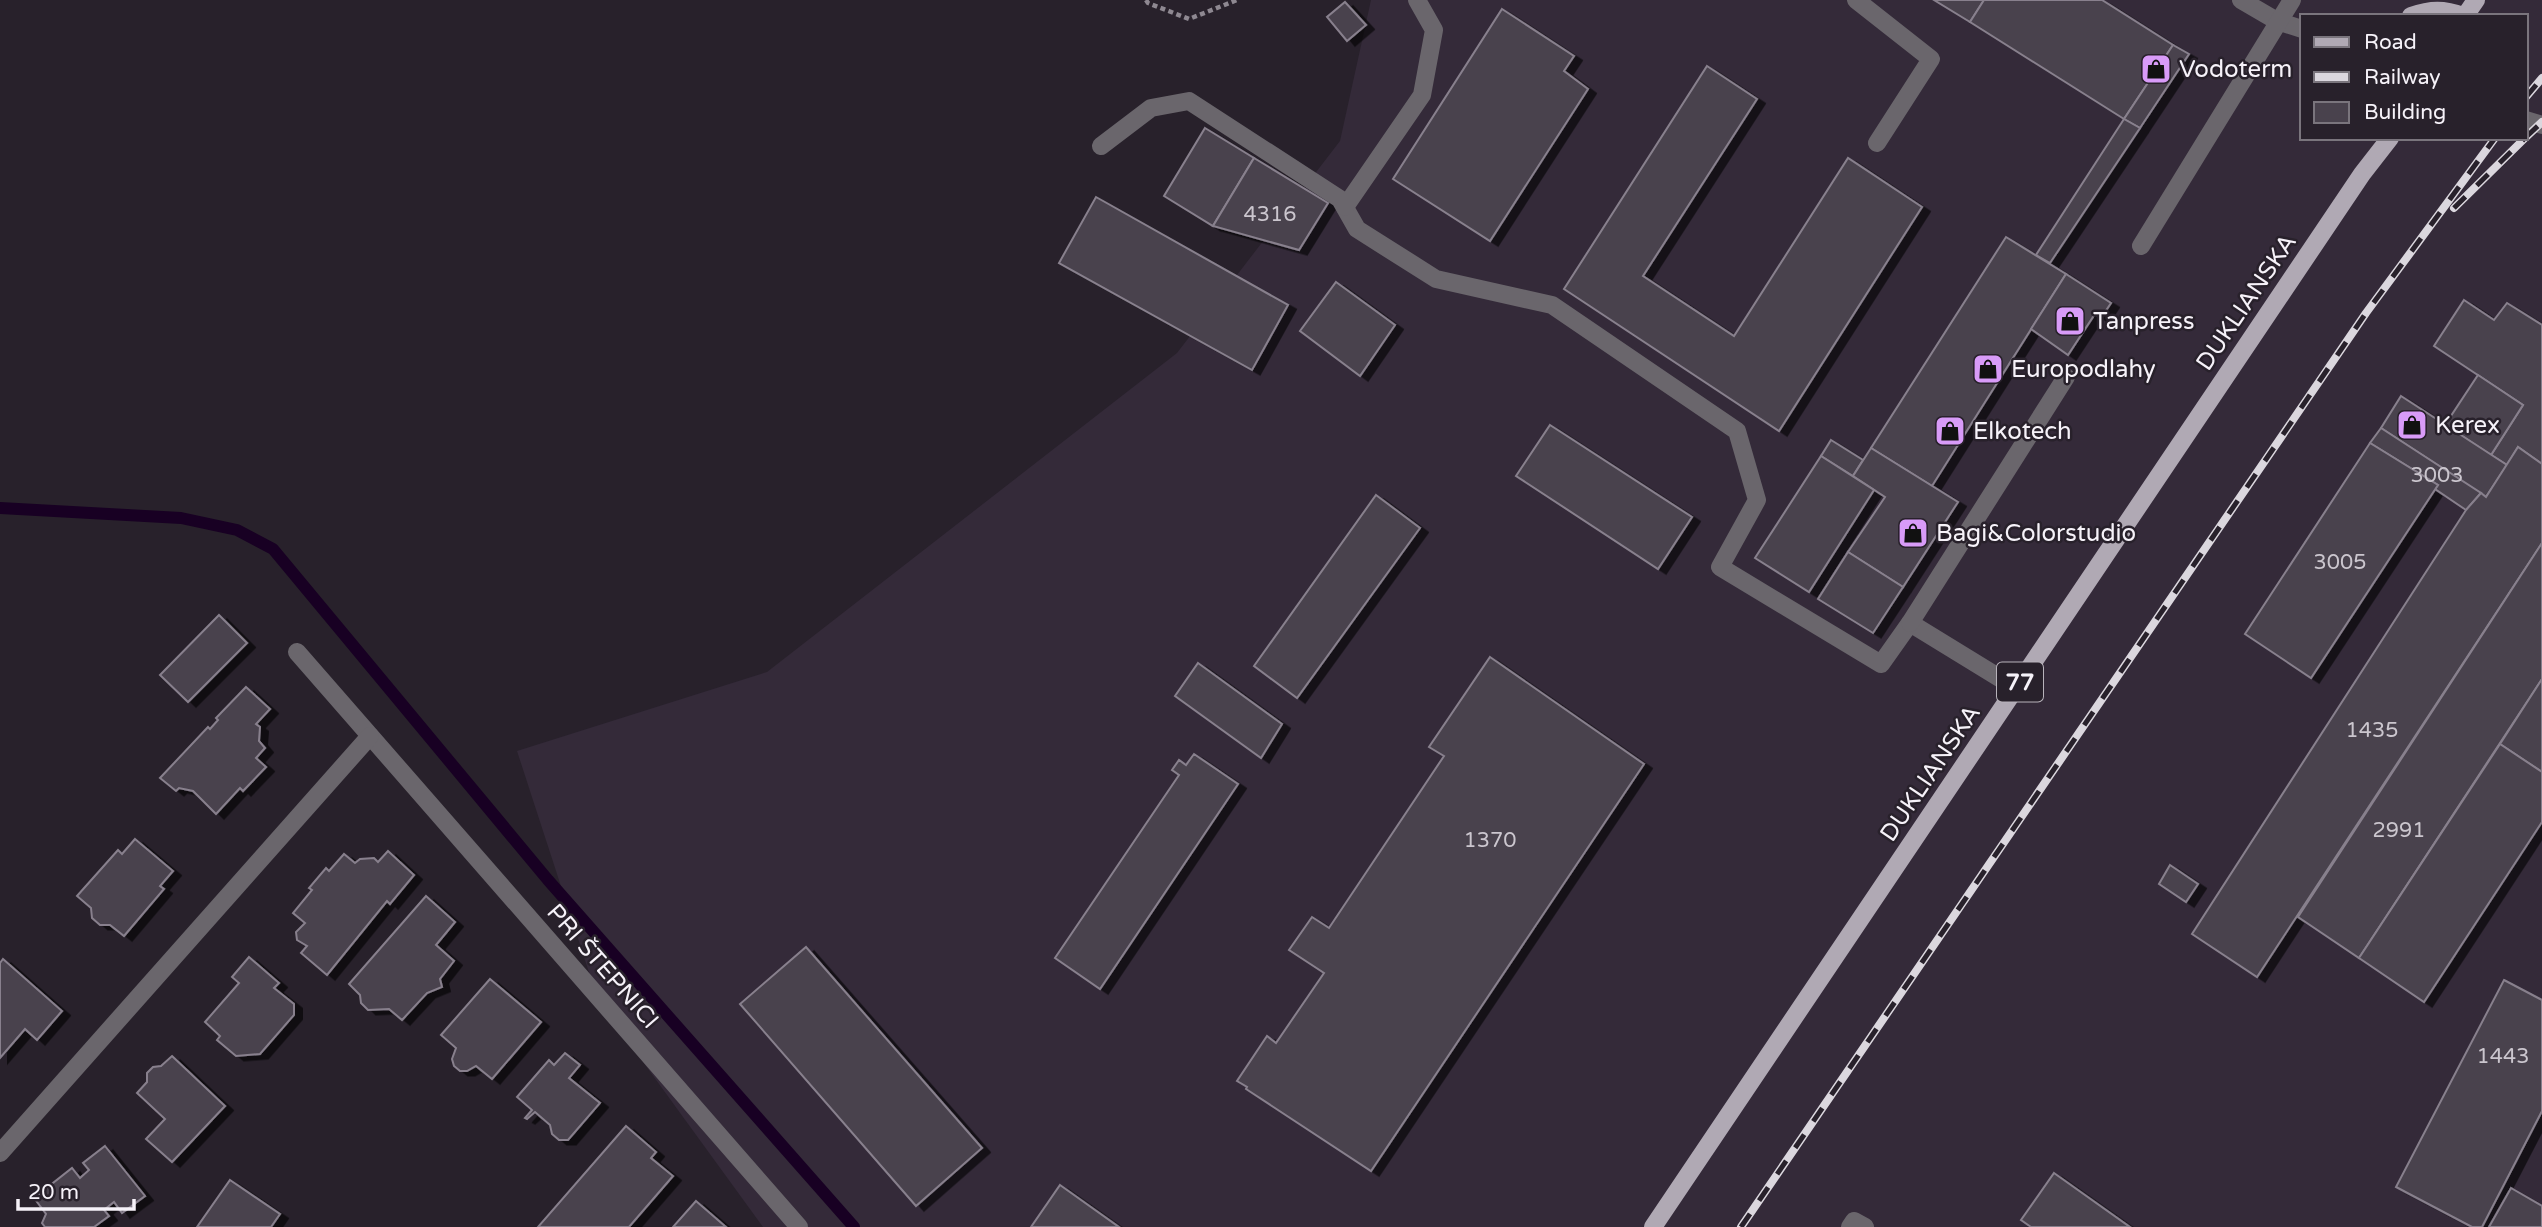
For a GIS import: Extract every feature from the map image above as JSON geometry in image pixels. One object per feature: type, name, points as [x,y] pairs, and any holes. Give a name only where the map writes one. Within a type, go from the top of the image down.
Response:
[{"type":"main road","points":[[2417,14],[2428,10],[2447,10],[2458,14]]},
{"type":"main road","name":"DUKLIANSKA","points":[[1653,1227],[2362,174],[2388,140]]},
{"type":"street","points":[[1345,207],[1422,95],[1434,30],[1417,0]]},
{"type":"street","points":[[1856,0],[1931,59],[1877,143]]},
{"type":"street","points":[[2241,0],[2277,21],[2300,28]]},
{"type":"street","points":[[2141,246],[2292,0]]},
{"type":"street","points":[[1101,146],[1151,108],[1189,101],[1340,198],[1357,229],[1436,279],[1552,305],[1737,431],[1757,499],[1720,567],[1881,664],[2066,377]]},
{"type":"street","points":[[1909,623],[2016,688]]},
{"type":"street","name":"PRI ŠTEPNICI","points":[[298,652],[799,1227]]},
{"type":"street","points":[[0,1153],[370,736]]},
{"type":"street","points":[[1850,1227],[1854,1221],[1865,1227]]},
{"type":"path","points":[[1146,0],[1188,19],[1237,0]]},
{"type":"shaded area","points":[[1371,0],[2542,0],[2542,1227],[763,1227],[598,1000],[517,751],[767,672],[1177,353],[1340,141]]},
{"type":"building","points":[[1934,0],[1984,0],[1970,22]]},
{"type":"building","points":[[1984,0],[2102,0],[2173,45],[2124,119],[1970,22]]},
{"type":"building","points":[[1345,2],[1366,25],[1347,41],[1327,17]]},
{"type":"building","points":[[1502,9],[1574,56],[1564,71],[1588,89],[1490,241],[1393,179]]},
{"type":"building","points":[[2173,45],[2189,54],[2140,128],[2124,119]]},
{"type":"building","points":[[1707,66],[1757,99],[1643,276],[1734,336],[1848,158],[1922,207],[1779,431],[1564,289]]},
{"type":"building","points":[[2124,119],[2140,128],[2050,263],[2036,255]]},
{"type":"building","points":[[1205,128],[1254,158],[1213,226],[1164,196]]},
{"type":"building","points":[[1254,158],[1328,203],[1299,250],[1213,226]]},
{"type":"building","points":[[1096,197],[1288,305],[1252,370],[1059,263]]},
{"type":"building","points":[[2006,237],[2066,274],[1932,486],[1871,448]]},
{"type":"building","points":[[2066,274],[2111,303],[2101,318],[2095,314],[2068,355],[2031,329]]},
{"type":"building","points":[[1336,282],[1395,325],[1360,376],[1300,331]]},
{"type":"building","points":[[2464,300],[2494,320],[2507,303],[2542,325],[2542,464],[2518,447],[2507,465],[2491,455],[2523,405],[2434,346]]},
{"type":"building","points":[[2478,375],[2523,405],[2491,455],[2445,425]]},
{"type":"building","points":[[2401,396],[2507,465],[2486,497],[2381,428]]},
{"type":"building","points":[[1550,425],[1692,517],[1658,569],[1516,476]]},
{"type":"building","points":[[2381,428],[2481,493],[2466,510],[2435,489],[2438,485],[2370,443]]},
{"type":"building","points":[[1831,440],[1863,460],[1853,476],[1821,456]]},
{"type":"building","points":[[2370,443],[2438,485],[2311,678],[2245,634]]},
{"type":"building","points":[[2518,447],[2542,464],[2542,543],[2257,977],[2192,934],[2466,510],[2481,493],[2486,497]]},
{"type":"building","points":[[1871,448],[1958,502],[1903,587],[1848,552],[1885,497],[1853,476]]},
{"type":"building","points":[[1821,456],[1874,490],[1809,592],[1755,558]]},
{"type":"building","points":[[1376,495],[1420,528],[1297,698],[1254,666]]},
{"type":"building","points":[[2542,543],[2542,679],[2359,958],[2298,917]]},
{"type":"building","points":[[1848,552],[1903,587],[1873,633],[1818,599]]},
{"type":"building","points":[[219,615],[247,643],[188,702],[160,675]]},
{"type":"building","points":[[1490,657],[1644,764],[1371,1171],[1237,1081],[1267,1036],[1276,1043],[1324,973],[1289,950],[1312,917],[1329,928],[1444,756],[1429,747]]},
{"type":"building","points":[[1198,663],[1282,724],[1261,758],[1175,696]]},
{"type":"building","points":[[2542,679],[2542,772],[2500,744]]},
{"type":"building","points":[[246,687],[270,709],[256,724],[260,727],[259,741],[265,748],[256,758],[266,767],[243,791],[240,788],[216,814],[193,791],[179,788],[176,791],[160,778],[208,727],[210,729],[218,720],[216,718]]},
{"type":"building","points":[[2500,744],[2542,772],[2542,822],[2424,1002],[2359,958]]},
{"type":"building","points":[[1194,754],[1238,784],[1100,989],[1055,958],[1179,775],[1172,770],[1179,760],[1186,765]]},
{"type":"building","points":[[135,839],[173,871],[160,886],[164,889],[124,936],[110,925],[100,925],[92,918],[91,908],[77,896],[118,850],[122,854]]},
{"type":"building","points":[[388,851],[414,875],[390,904],[387,901],[327,975],[301,953],[307,946],[297,940],[296,932],[305,923],[293,913],[326,868],[329,871],[344,854],[355,863],[360,859],[374,858],[378,862]]},
{"type":"building","points":[[2170,865],[2198,884],[2186,902],[2159,884]]},
{"type":"building","points":[[426,896],[455,922],[436,945],[454,961],[440,979],[442,987],[427,993],[402,1020],[389,1009],[368,1010],[361,1003],[360,995],[349,984]]},
{"type":"building","points":[[806,947],[982,1148],[916,1206],[740,1004]]},
{"type":"building","points":[[249,957],[279,983],[274,988],[294,1004],[294,1015],[260,1054],[236,1056],[217,1040],[220,1036],[205,1022],[239,983],[232,977]]},
{"type":"building","points":[[3,959],[62,1011],[37,1040],[25,1029],[0,1058],[0,963]]},
{"type":"building","points":[[490,979],[541,1022],[492,1079],[476,1066],[460,1071],[454,1066],[452,1059],[456,1048],[441,1035]]},
{"type":"building","points":[[2504,980],[2542,1000],[2542,1111],[2482,1227],[2472,1227],[2396,1187]]},
{"type":"building","points":[[565,1053],[580,1065],[569,1078],[600,1103],[568,1140],[559,1140],[552,1134],[550,1125],[535,1112],[525,1118],[532,1110],[517,1097],[549,1060],[554,1065]]},
{"type":"building","points":[[172,1056],[225,1106],[172,1162],[146,1139],[165,1119],[137,1093],[147,1082],[147,1073]]},
{"type":"building","points":[[626,1126],[656,1152],[651,1158],[673,1176],[629,1227],[538,1227]]},
{"type":"building","points":[[105,1146],[145,1196],[122,1213],[114,1202],[104,1210],[109,1216],[94,1227],[45,1227],[42,1223],[46,1214],[34,1198],[72,1168],[80,1178],[89,1170],[83,1163]]},
{"type":"building","points":[[2054,1173],[2130,1227],[2031,1227],[2021,1220]]},
{"type":"building","points":[[230,1180],[280,1214],[271,1227],[197,1227]]},
{"type":"building","points":[[1060,1185],[1119,1227],[1031,1227]]},
{"type":"building","points":[[2511,1188],[2542,1206],[2542,1227],[2489,1227]]},
{"type":"building","points":[[696,1201],[726,1227],[673,1227]]},
{"type":"waterway","points":[[0,508],[181,518],[237,530],[273,549],[548,880],[854,1227]]},
{"type":"railway","points":[[2528,95],[2542,78]]},
{"type":"railway","points":[[2528,135],[2542,122]]},
{"type":"railway","points":[[1741,1227],[2366,313],[2494,140]]},
{"type":"railway","points":[[2454,208],[2523,140]]},
{"type":"place","name":"Vodoterm","points":[[2156,69]]},
{"type":"place","name":"Tanpress","points":[[2070,321]]},
{"type":"place","name":"Europodlahy","points":[[1988,369]]},
{"type":"place","name":"Kerex","points":[[2412,425]]},
{"type":"place","name":"Elkotech","points":[[1950,431]]},
{"type":"place","name":"Bagi&Colorstudio","points":[[1913,533]]}]
